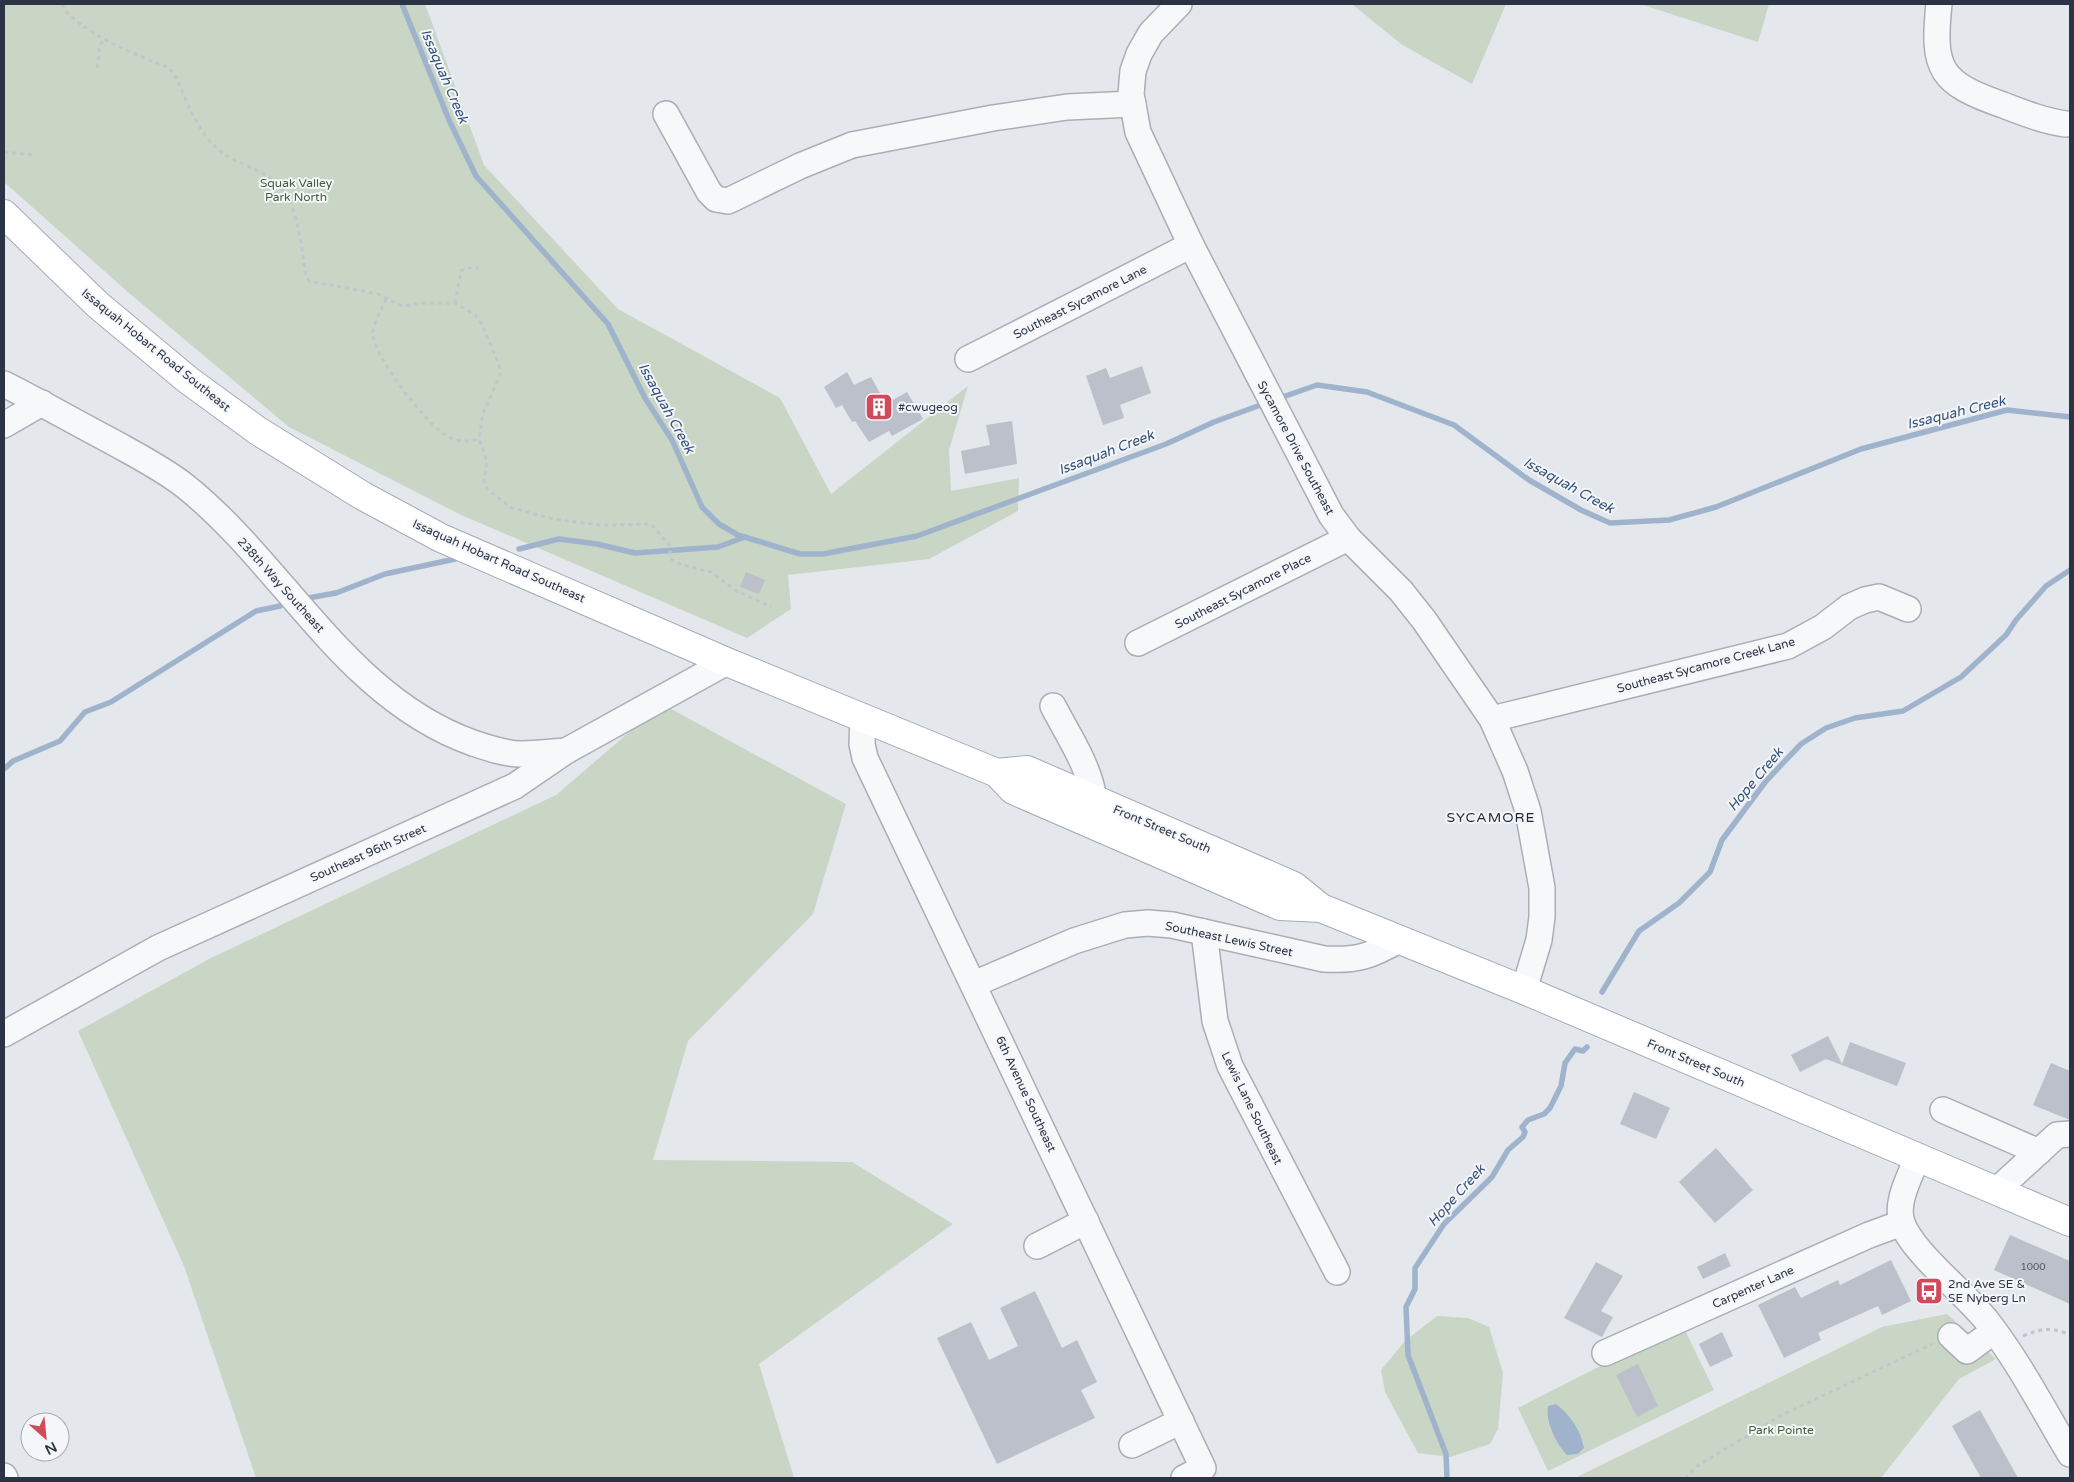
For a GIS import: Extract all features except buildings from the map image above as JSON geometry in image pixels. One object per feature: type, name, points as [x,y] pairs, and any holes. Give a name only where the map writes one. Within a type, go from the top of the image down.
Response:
[{"type":"main road","name":"Issaquah Hobart Road Southeast","points":[[4,214],[98,305],[188,380],[258,431],[363,496],[441,538],[727,662]]},
{"type":"main road","name":"Front Street South","points":[[727,662],[997,773],[1013,790],[1294,886],[1321,908],[1524,990],[2070,1222]]},
{"type":"main road","name":"Front Street South","points":[[997,773],[1026,770],[1094,800],[1155,839]]},
{"type":"street","name":"Sycamore Drive Southeast","points":[[1179,4],[1151,33],[1139,54],[1133,71],[1133,104],[1138,132],[1191,245],[1316,488],[1348,538],[1401,591],[1492,719],[1515,771],[1528,811],[1542,888],[1540,940],[1524,990]]},
{"type":"street","points":[[1939,4],[1936,48],[1940,62],[1956,85],[1970,93],[2040,119],[2069,123]]},
{"type":"street","points":[[666,114],[709,192],[716,199],[728,201],[800,166],[852,145],[1030,112],[1067,107],[1133,104]]},
{"type":"street","name":"Southeast Sycamore Lane","points":[[968,359],[1191,245]]},
{"type":"street","name":"238th Way Southeast","points":[[4,384],[156,466],[185,486],[224,522],[356,667],[389,696],[421,719],[461,738],[491,749],[520,754],[566,751]]},
{"type":"street","points":[[4,425],[42,403]]},
{"type":"street","name":"Southeast Sycamore Place","points":[[1138,643],[1348,538]]},
{"type":"street","name":"Southeast Sycamore Creek Lane","points":[[1492,719],[1788,646],[1823,627],[1849,606],[1865,600],[1879,597],[1908,609]]},
{"type":"street","name":"Southeast 96th Street","points":[[4,1034],[158,948],[515,786],[566,751],[727,662]]},
{"type":"street","points":[[1053,706],[1086,772],[1092,786],[1094,800]]},
{"type":"street","name":"6th Avenue Southeast","points":[[863,718],[862,744],[865,758],[1181,1421],[1194,1473]]},
{"type":"street","name":"Southeast Lewis Street","points":[[974,984],[1074,941],[1126,925],[1172,925],[1324,959],[1339,960],[1367,957],[1399,940]]},
{"type":"street","name":"Lewis Lane Southeast","points":[[1204,932],[1215,1021],[1230,1066],[1337,1272]]},
{"type":"street","points":[[1943,1110],[2039,1152]]},
{"type":"street","points":[[1996,1191],[2057,1136],[2070,1134]]},
{"type":"street","points":[[1917,1158],[1900,1202],[1902,1223],[1907,1235],[2006,1336],[2070,1454]]},
{"type":"street","points":[[1036,1246],[1086,1221]]},
{"type":"street","name":"Carpenter Lane","points":[[1605,1353],[1869,1235],[1902,1223]]},
{"type":"street","points":[[1951,1336],[1967,1351],[2006,1336]]},
{"type":"street","points":[[1132,1445],[1181,1421]]},
{"type":"path","points":[[62,4],[70,16],[104,38],[138,56],[167,67],[174,73],[202,133],[224,154],[266,175],[281,187],[290,201],[304,258],[304,273],[309,280],[378,294],[402,306],[424,303],[456,303],[474,315],[482,324],[500,368],[500,375],[484,413],[478,439],[487,461],[484,481],[488,490],[512,508],[553,519],[601,525],[651,524],[669,545],[671,558],[682,566],[711,572],[735,590],[771,607]]},
{"type":"path","points":[[97,68],[100,46],[104,38]]},
{"type":"path","points":[[4,152],[35,155]]},
{"type":"path","points":[[456,303],[461,271],[467,268],[478,268]]},
{"type":"path","points":[[386,299],[373,332],[376,348],[390,373],[434,427],[460,442],[478,439]]},
{"type":"path","points":[[2006,1336],[2055,1328],[2070,1334]]},
{"type":"path","points":[[1685,1478],[1697,1466],[1782,1415],[1951,1336]]},
{"type":"green space","name":"Squak Valley Park North","points":[[4,4],[425,4],[484,165],[618,309],[780,398],[831,494],[968,386],[949,450],[951,491],[1019,478],[1018,511],[929,559],[788,575],[791,609],[747,638],[459,514],[289,427],[129,293],[4,182]]},
{"type":"green space","points":[[1352,4],[1506,4],[1472,84],[1401,44]]},
{"type":"green space","points":[[1640,4],[1769,4],[1758,42]]},
{"type":"green space","points":[[662,704],[846,804],[813,914],[688,1041],[653,1160],[852,1162],[953,1224],[759,1364],[794,1478],[256,1478],[184,1266],[78,1031],[211,958],[556,795]]},
{"type":"green space","name":"Park Pointe","points":[[1947,1314],[1996,1359],[1959,1379],[1881,1478],[1575,1478],[1882,1327]]},
{"type":"green space","points":[[1437,1316],[1468,1318],[1489,1327],[1503,1373],[1498,1429],[1490,1444],[1450,1457],[1418,1453],[1385,1392],[1381,1370],[1405,1341]]},
{"type":"green space","points":[[1682,1324],[1714,1390],[1548,1471],[1518,1408]]},
{"type":"water","points":[[1556,1404],[1570,1418],[1580,1435],[1584,1448],[1578,1454],[1567,1455],[1552,1432],[1548,1418],[1548,1406]]},
{"type":"waterway","name":"Issaquah Creek","points":[[402,4],[449,120],[476,176],[608,324],[645,398],[672,440],[702,507],[719,524],[738,535],[800,554],[823,554],[917,536],[1166,444],[1214,422],[1266,403]]},
{"type":"waterway","name":"Issaquah Creek","points":[[1277,399],[1317,385],[1367,392],[1454,425],[1529,480],[1581,510],[1610,523],[1669,520],[1716,507],[1861,449],[2007,410],[2070,417]]},
{"type":"waterway","points":[[519,549],[559,539],[597,544],[635,553],[718,547],[745,537]]},
{"type":"waterway","points":[[308,598],[336,593],[385,574],[455,559]]},
{"type":"waterway","name":"Hope Creek","points":[[1602,992],[1639,931],[1679,903],[1710,872],[1722,840],[1766,781],[1801,744],[1826,728],[1855,718],[1903,711],[1961,677],[2006,635],[2016,620],[2046,586],[2070,570]]},
{"type":"waterway","points":[[4,769],[13,761],[60,741],[85,712],[111,702],[256,611],[280,606]]},
{"type":"waterway","name":"Hope Creek","points":[[1447,1478],[1446,1454],[1408,1355],[1406,1307],[1415,1289],[1415,1268],[1444,1224],[1492,1177],[1508,1150],[1523,1137],[1525,1132],[1522,1127],[1528,1120],[1544,1114],[1550,1108],[1561,1086],[1565,1063],[1575,1049],[1583,1051],[1587,1047]]},
{"type":"place","name":"#cwugeog","points":[[879,407]]},
{"type":"place","name":"2nd Ave SE & SE Nyberg Ln","points":[[1929,1291]]},
{"type":"district","name":"SYCAMORE","points":[[1491,817]]}]
